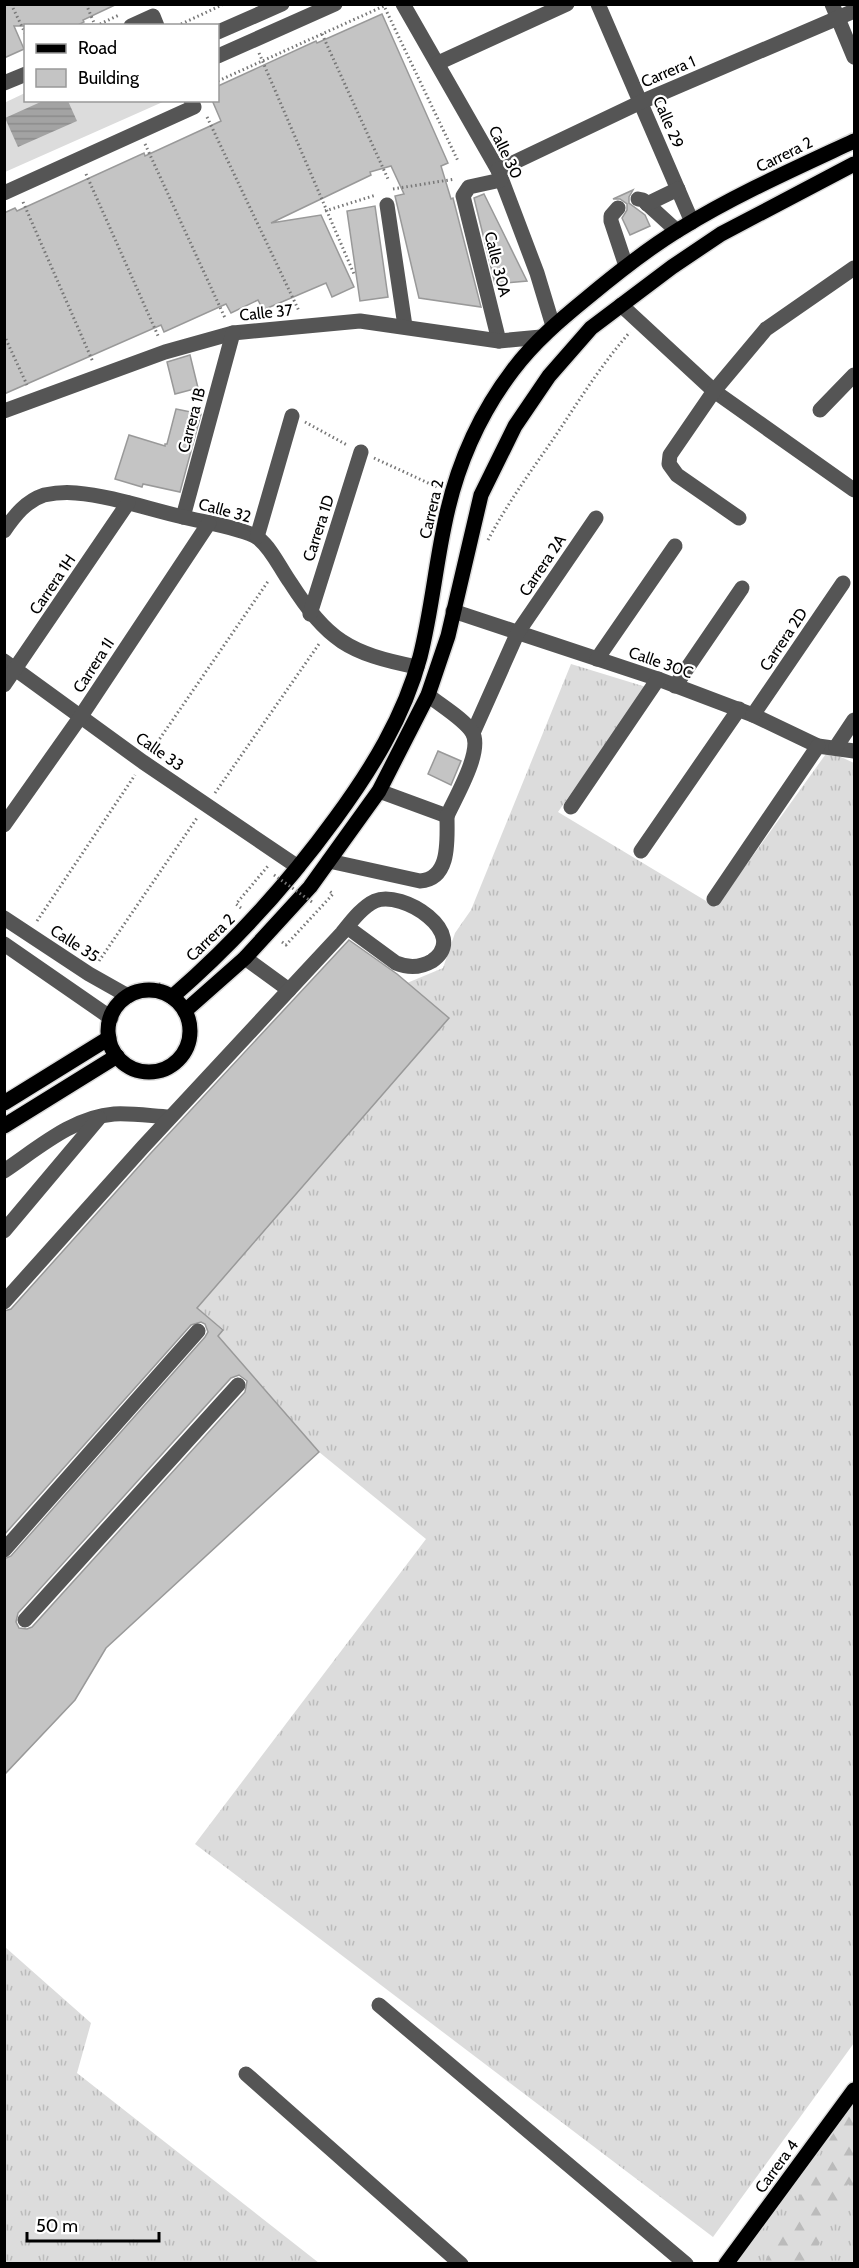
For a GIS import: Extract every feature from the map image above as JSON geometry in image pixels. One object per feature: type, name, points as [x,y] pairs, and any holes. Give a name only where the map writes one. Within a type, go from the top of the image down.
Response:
[{"type":"main road","name":"Carrera 2","points":[[171,990],[254,919],[290,866],[354,792],[378,755],[397,719],[417,667],[444,527],[462,462],[492,400],[514,368],[553,326],[626,266],[677,231],[778,176],[855,141]]},
{"type":"main road","points":[[185,1011],[245,958],[310,887],[379,791],[428,695],[448,636],[481,495],[515,426],[549,376],[591,328],[672,267],[721,234],[855,164]]},
{"type":"main road","points":[[171,990],[190,1023],[187,1048],[180,1059],[170,1067],[158,1072],[132,1069],[117,1056],[108,1038],[111,1018],[117,1005],[124,993],[171,990]]},
{"type":"main road","points":[[4,1103],[108,1038]]},
{"type":"main road","points":[[4,1126],[117,1056]]},
{"type":"main road","name":"Carrera 4","points":[[726,2264],[855,2090]]},
{"type":"street","points":[[219,32],[282,4]]},
{"type":"street","points":[[219,56],[335,4]]},
{"type":"street","name":"Calle 30","points":[[402,4],[438,63],[499,175],[537,273],[553,326]]},
{"type":"street","points":[[438,63],[567,4]]},
{"type":"street","name":"Calle 29","points":[[598,4],[692,222]]},
{"type":"street","points":[[835,11],[855,57]]},
{"type":"street","name":"Carrera 1","points":[[463,196],[469,187],[499,175],[641,102],[835,11],[855,11]]},
{"type":"street","points":[[134,24],[153,15],[156,24]]},
{"type":"street","points":[[4,83],[24,75]]},
{"type":"street","points":[[11,190],[139,132],[193,104]]},
{"type":"street","points":[[677,231],[643,202],[678,189]]},
{"type":"street","points":[[385,196],[405,326]]},
{"type":"street","name":"Calle 30A","points":[[463,196],[499,341]]},
{"type":"street","points":[[618,208],[611,221],[626,266]]},
{"type":"street","points":[[739,518],[677,475],[669,464],[670,455],[714,391],[766,329],[855,268]]},
{"type":"street","points":[[621,305],[714,391],[855,490]]},
{"type":"street","name":"Calle 37","points":[[4,411],[229,327],[360,321],[499,341],[541,337]]},
{"type":"street","name":"Carrera 1B","points":[[183,517],[229,327]]},
{"type":"street","points":[[820,410],[855,375]]},
{"type":"street","points":[[256,537],[292,416]]},
{"type":"street","name":"Carrera 1D","points":[[310,614],[361,452]]},
{"type":"street","name":"Calle 32","points":[[4,531],[16,513],[30,502],[43,496],[76,493],[128,503],[256,537],[267,548],[310,614],[327,632],[348,646],[376,658],[417,667]]},
{"type":"street","name":"Carrera 1H","points":[[4,685],[10,665],[128,503]]},
{"type":"street","name":"Carrera 2A","points":[[472,733],[518,632],[596,518]]},
{"type":"street","name":"Carrera 1I","points":[[4,825],[81,716],[208,523]]},
{"type":"street","points":[[597,659],[675,546]]},
{"type":"street","name":"Carrera 2D","points":[[641,851],[843,583]]},
{"type":"street","points":[[675,686],[742,588]]},
{"type":"street","name":"Calle 30C","points":[[453,611],[658,679],[746,712],[818,746],[855,751]]},
{"type":"street","name":"Calle 33","points":[[10,665],[290,866]]},
{"type":"street","points":[[570,807],[658,679]]},
{"type":"street","points":[[329,861],[420,881],[428,881],[437,873],[448,854],[447,816],[473,758],[476,745],[472,733],[428,695]]},
{"type":"street","points":[[836,747],[855,720]]},
{"type":"street","points":[[714,899],[818,746]]},
{"type":"street","points":[[379,791],[447,816]]},
{"type":"street","points":[[4,1302],[170,1118],[347,927],[367,906],[375,901],[392,898],[425,914],[439,927],[444,944],[441,952],[426,964],[403,966],[347,927]]},
{"type":"street","name":"Calle 35","points":[[4,918],[89,974],[124,993]]},
{"type":"street","points":[[4,944],[111,1018]]},
{"type":"street","points":[[245,958],[289,990]]},
{"type":"street","points":[[4,1171],[69,1128],[100,1117],[115,1114],[170,1118]]},
{"type":"street","points":[[4,1231],[100,1117]]},
{"type":"street","points":[[4,1550],[198,1331]]},
{"type":"street","points":[[25,1620],[238,1385]]},
{"type":"street","points":[[379,2005],[686,2264]]},
{"type":"street","points":[[246,2074],[461,2264]]},
{"type":"path","points":[[11,4],[24,31]]},
{"type":"path","points":[[86,4],[95,24]]},
{"type":"path","points":[[181,24],[224,4]]},
{"type":"path","points":[[219,81],[384,6],[459,161]]},
{"type":"path","points":[[322,33],[388,179]]},
{"type":"path","points":[[254,40],[325,211],[354,274]]},
{"type":"path","points":[[193,104],[210,119],[299,312]]},
{"type":"path","points":[[139,132],[229,327]]},
{"type":"path","points":[[80,159],[160,340]]},
{"type":"path","points":[[325,211],[459,179]]},
{"type":"path","points":[[11,190],[93,362]]},
{"type":"path","points":[[486,545],[500,517],[583,394],[617,346],[639,322]]},
{"type":"path","points":[[4,335],[29,391]]},
{"type":"path","points":[[254,919],[236,904],[272,861]]},
{"type":"path","points":[[276,877],[290,866]]},
{"type":"path","points":[[276,877],[290,866]]},
{"type":"path","points":[[276,877],[312,902]]},
{"type":"path","points":[[124,993],[171,990]]},
{"type":"green space","points":[[24,93],[24,102],[163,102],[5,172],[4,103]]},
{"type":"green space","points":[[571,664],[646,687],[558,812],[716,907],[828,751],[854,763],[854,2043],[713,2237],[195,1844],[426,1539],[319,1452],[218,1336],[223,1329],[197,1308],[449,1018],[407,983],[443,968],[455,933],[471,910]]},
{"type":"green space","points":[[5,1947],[91,2023],[77,2073],[319,2263],[5,2263]]},
{"type":"green space","points":[[854,2090],[854,2263],[727,2264]]},
{"type":"green space","points":[[854,2093],[854,2190],[848,2184],[810,2263],[764,2264]]},
{"type":"shaded area","points":[[41,102],[68,102],[77,121],[18,147],[5,118]]},
{"type":"building","points":[[4,4],[117,4],[83,20],[84,22],[80,24],[14,26],[24,49],[4,58]]},
{"type":"building","points":[[382,14],[448,163],[441,166],[451,199],[453,198],[481,307],[419,298],[395,196],[404,194],[391,166],[370,172],[371,175],[271,223],[321,215],[354,287],[332,297],[326,283],[263,310],[258,300],[231,313],[226,304],[164,332],[161,325],[4,394],[4,213],[15,208],[17,211],[144,153],[145,156],[221,121],[213,102],[219,102],[219,86],[316,41],[317,43]]},
{"type":"building","points":[[633,190],[629,203],[645,215],[650,226],[630,235],[622,218],[627,210],[627,204],[620,199],[613,199]]},
{"type":"building","points":[[484,194],[527,281],[495,284],[474,198]]},
{"type":"building","points":[[375,206],[388,297],[360,301],[347,211]]},
{"type":"building","points":[[190,355],[198,388],[175,394],[167,362]]},
{"type":"building","points":[[176,409],[201,414],[180,492],[143,484],[142,487],[115,479],[129,435],[165,446]]},
{"type":"building","points":[[438,751],[461,761],[451,785],[428,774]]},
{"type":"building","points":[[349,940],[397,974],[449,1018],[197,1308],[223,1330],[218,1336],[319,1452],[106,1648],[75,1700],[4,1775],[4,1559],[11,1556],[208,1332],[205,1324],[201,1322],[191,1325],[4,1535],[4,1311],[11,1309],[150,1154]],"holes":[[[239,1375],[247,1381],[245,1392],[32,1627],[19,1628],[16,1622],[18,1613],[231,1378]]]}]
